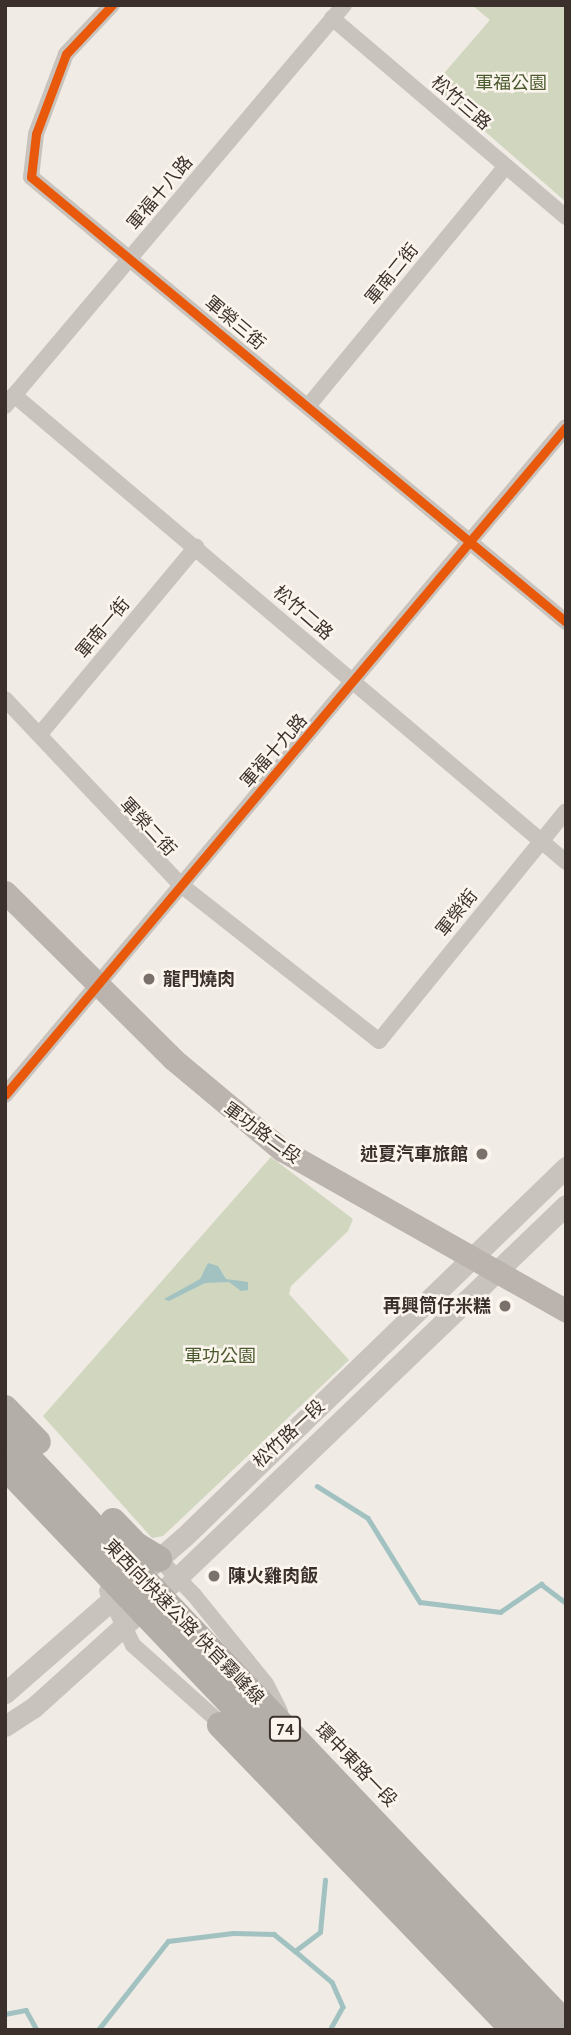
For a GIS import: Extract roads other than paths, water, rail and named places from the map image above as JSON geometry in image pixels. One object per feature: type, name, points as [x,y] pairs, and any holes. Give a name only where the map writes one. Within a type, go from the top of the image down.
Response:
[{"type":"highway","points":[[5,1408],[136,1545],[168,1569]]},
{"type":"highway","name":"東西向快速公路 快官霧峰線","points":[[5,1433],[566,2024]]},
{"type":"highway","name":"東西向快速公路 快官霧峰線","points":[[5,1467],[542,2030]]},
{"type":"highway","name":"74","points":[[266,1684],[566,1998]]},
{"type":"highway","name":"74","points":[[220,1725],[514,2030]]},
{"type":"main road","name":"軍功路二段","points":[[5,892],[220,1103],[282,1150],[566,1311]]},
{"type":"street","name":"軍榮三街","points":[[113,5],[66,54],[36,134],[31,177],[309,405],[566,622]]},
{"type":"street","name":"軍福十八路","points":[[10,400],[344,5]]},
{"type":"street","name":"松竹三路","points":[[332,19],[566,217]]},
{"type":"street","name":"軍南二街","points":[[309,405],[505,167]]},
{"type":"street","name":"松竹二路","points":[[10,400],[196,547],[566,862]]},
{"type":"street","name":"軍福十九路","points":[[5,1095],[566,427]]},
{"type":"street","name":"軍南一街","points":[[40,734],[196,547]]},
{"type":"street","name":"軍榮二街","points":[[5,699],[181,885],[379,1041]]},
{"type":"street","name":"軍榮街","points":[[379,1041],[566,811]]},
{"type":"street","name":"松竹路一段","points":[[168,1569],[471,1258],[566,1167]]},
{"type":"street","name":"松竹路一段","points":[[5,1693],[118,1613],[497,1271],[566,1205]]},
{"type":"street","points":[[5,1420],[130,1551],[168,1569]]},
{"type":"street","points":[[5,1483],[118,1613],[133,1645],[220,1725],[270,1756],[532,2030]]},
{"type":"street","name":"環中東路一段","points":[[168,1569],[266,1684],[282,1718],[566,2012]]},
{"type":"street","name":"松竹路一段","points":[[5,1726],[33,1708],[118,1613]]},
{"type":"water","points":[[208,1263],[218,1266],[226,1279],[248,1282],[248,1290],[241,1291],[229,1282],[205,1283],[169,1301],[164,1299],[200,1279]]},
{"type":"waterway","points":[[317,1486],[368,1518],[420,1602],[500,1612],[541,1584],[566,1603]]},
{"type":"waterway","points":[[98,2030],[168,1941],[233,1933],[274,1934],[295,1951],[320,1932],[325,1880]]},
{"type":"waterway","points":[[295,1951],[332,1982],[343,2007],[330,2030]]},
{"type":"waterway","points":[[5,2014],[26,2010],[37,2030]]},
{"type":"place","name":"龍門燒肉","points":[[149,979]]},
{"type":"place","name":"述夏汽車旅館","points":[[482,1154]]},
{"type":"place","name":"再興筒仔米糕","points":[[505,1306]]},
{"type":"place","name":"陳火雞肉飯","points":[[214,1576]]},
{"type":"park label","name":"軍福公園","points":[[511,83]]},
{"type":"park label","name":"軍功公園","points":[[220,1356]]}]
